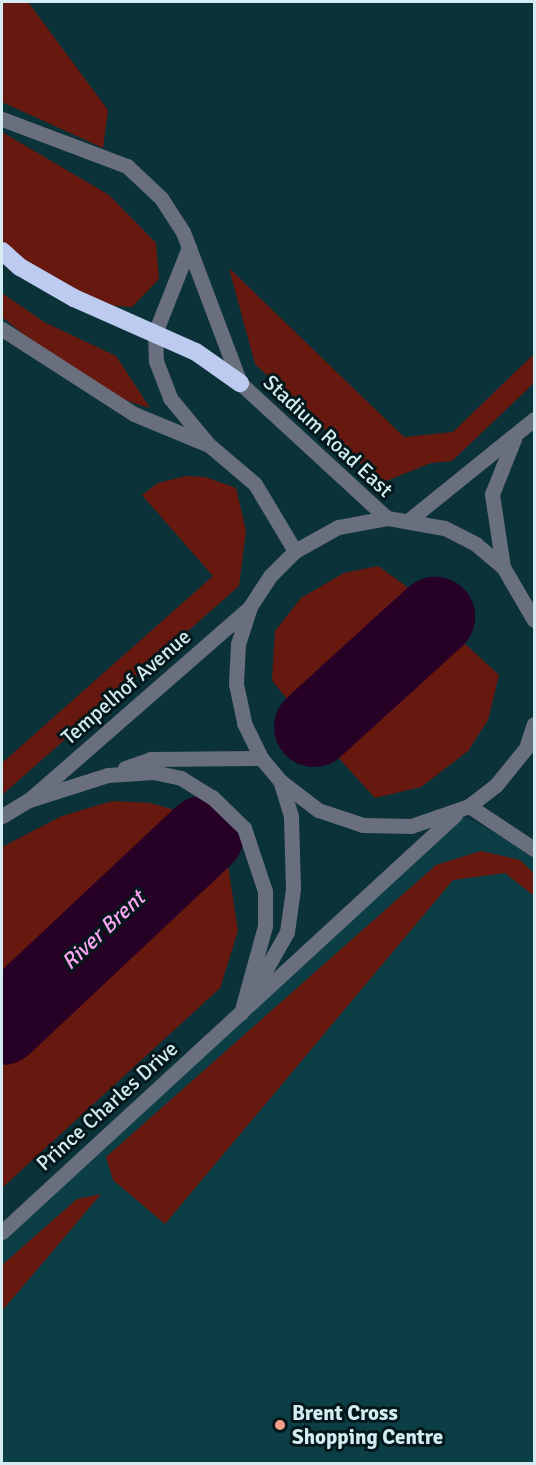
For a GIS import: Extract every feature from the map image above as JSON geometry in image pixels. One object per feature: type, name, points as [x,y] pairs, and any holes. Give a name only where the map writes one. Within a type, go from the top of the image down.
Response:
[{"type":"highway","points":[[2,251],[20,267],[74,298],[196,352],[240,383]]},
{"type":"street","points":[[2,119],[127,166],[161,198],[189,248],[240,383]]},
{"type":"street","points":[[189,248],[155,333],[156,361],[170,398],[209,445],[255,484],[295,551]]},
{"type":"street","points":[[2,329],[134,414],[209,445]]},
{"type":"street","name":"Stadium Road East","points":[[240,383],[387,519]]},
{"type":"street","points":[[409,520],[516,436],[534,418]]},
{"type":"street","points":[[503,567],[492,494],[516,436]]},
{"type":"street","points":[[534,615],[503,567],[476,544],[444,528],[409,520],[387,519],[338,527],[295,551],[270,576],[250,607],[238,645],[236,684],[244,723],[261,758],[280,781],[318,810],[363,825],[411,826],[463,809],[534,849]]},
{"type":"street","name":"Tempelhof Avenue","points":[[2,816],[29,800],[250,607]]},
{"type":"street","name":"Prince Charles Drive","points":[[2,1232],[463,809],[496,785],[526,748],[534,724]]},
{"type":"street","name":"Tempelhof Avenue","points":[[29,800],[151,759],[261,758]]},
{"type":"street","name":"Tempelhof Avenue","points":[[108,775],[153,772],[181,778],[212,797],[243,828],[265,891],[265,926],[241,1013]]},
{"type":"street","name":"Prince Charles Drive","points":[[241,1013],[287,932],[294,855],[291,816],[280,781]]},
{"type":"shaded area","points":[[2,2],[28,2],[108,110],[103,148],[2,102]]},
{"type":"shaded area","points":[[2,132],[109,195],[156,243],[159,279],[132,307],[102,305],[2,246]]},
{"type":"shaded area","points":[[229,268],[404,437],[453,432],[534,354],[534,383],[452,461],[431,463],[381,483],[255,364]]},
{"type":"shaded area","points":[[2,293],[44,322],[116,356],[150,408],[93,390],[2,317]]},
{"type":"shaded area","points":[[186,476],[205,477],[236,488],[246,531],[239,586],[2,795],[2,763],[213,576],[142,495],[158,483]]},
{"type":"shaded area","points":[[378,566],[417,594],[294,708],[272,680],[275,631],[301,598],[344,573]]},
{"type":"shaded area","points":[[452,632],[499,675],[488,720],[468,751],[421,787],[375,798],[328,746]]},
{"type":"shaded area","points":[[112,801],[150,803],[182,812],[2,982],[2,847],[62,816]]},
{"type":"shaded area","points":[[457,813],[534,853],[534,1463],[2,1464],[2,1233]]},
{"type":"shaded area","points":[[481,851],[520,860],[534,873],[534,896],[505,873],[453,880],[165,1224],[113,1180],[106,1157],[436,865]]},
{"type":"shaded area","points":[[227,859],[238,931],[220,988],[2,1188],[2,1060]]},
{"type":"shaded area","points":[[101,1194],[2,1311],[2,1265],[77,1199]]},
{"type":"waterway","name":"River Brent","points":[[314,727],[435,617]]},
{"type":"waterway","name":"River Brent","points":[[2,1025],[204,835]]},
{"type":"place","name":"Brent Cross Shopping Centre","points":[[280,1425]]}]
